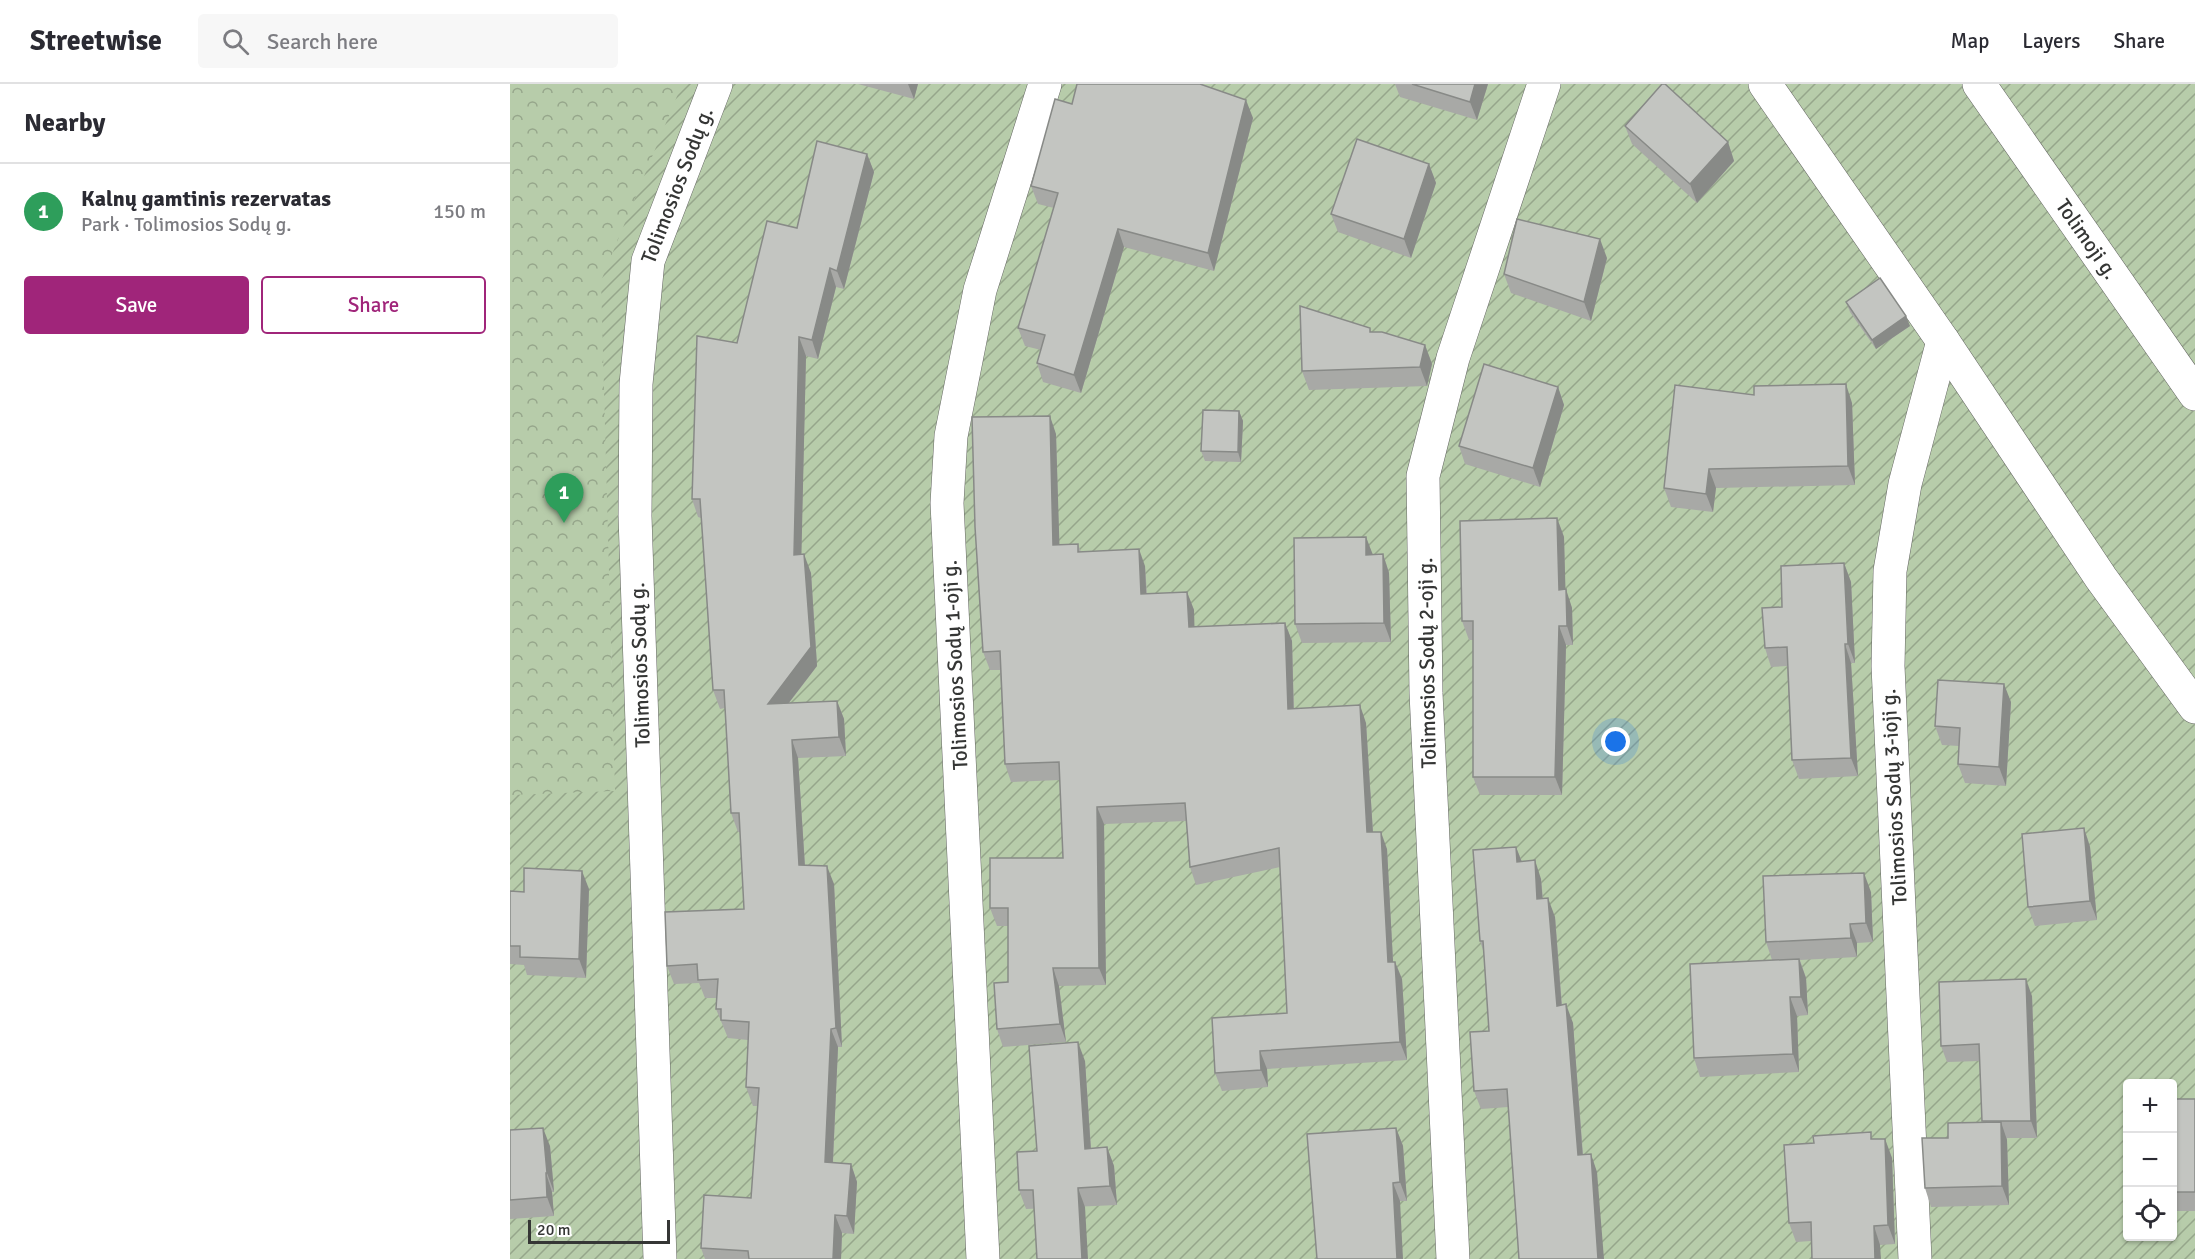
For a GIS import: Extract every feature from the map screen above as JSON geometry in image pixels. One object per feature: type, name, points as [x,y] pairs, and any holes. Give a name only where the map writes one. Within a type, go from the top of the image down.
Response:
[{"type":"street","name":"Tolimosios Sodų g.","points":[[660,1259],[635,516],[636,384],[648,261],[716,84]]},
{"type":"street","name":"Tolimosios Sodų 1-oji g.","points":[[983,1259],[947,503],[950,447],[980,290],[1045,84]]},
{"type":"street","name":"Tolimosios Sodų 2-oji g.","points":[[1453,1259],[1426,693],[1423,477],[1453,358],[1544,84]]},
{"type":"street","points":[[1765,84],[1943,341],[2101,578],[2195,707]]},
{"type":"street","name":"Tolimoji g.","points":[[1979,84],[2195,394]]},
{"type":"street","name":"Tolimosios Sodų 3-ioji g.","points":[[1915,1259],[1888,666],[1890,571],[1905,484],[1943,341]]},
{"type":"green space","points":[[510,84],[698,84],[611,636],[616,791],[510,819]]},
{"type":"green space","points":[[682,84],[2195,84],[2195,1259],[510,1259],[510,795],[615,791],[601,281]]},
{"type":"building","points":[[1077,84],[1200,84],[1246,100],[1208,253],[1118,229],[1074,375],[1037,363],[1045,335],[1018,328],[1058,193],[1031,186],[1055,99],[1072,104]]},
{"type":"building","points":[[1412,84],[1475,84],[1470,102]]},
{"type":"building","points":[[1662,84],[1665,84],[1728,142],[1690,184],[1625,126]]},
{"type":"building","points":[[1357,139],[1429,164],[1404,239],[1331,214]]},
{"type":"building","points":[[817,141],[867,154],[837,271],[830,268],[812,340],[799,337],[794,555],[804,554],[811,647],[768,704],[837,701],[839,737],[792,740],[799,865],[827,866],[836,1028],[831,1029],[825,1162],[851,1164],[847,1216],[835,1215],[833,1259],[749,1259],[748,1251],[701,1248],[704,1195],[751,1198],[759,1088],[746,1087],[749,1022],[721,1020],[721,1009],[716,1009],[718,979],[698,980],[697,964],[667,966],[665,912],[744,909],[739,813],[731,813],[724,690],[713,690],[700,499],[692,499],[697,336],[737,343],[767,221],[797,228]]},
{"type":"building","points":[[1517,219],[1600,239],[1584,302],[1504,274]]},
{"type":"building","points":[[1880,278],[1906,316],[1872,340],[1846,302]]},
{"type":"building","points":[[1300,306],[1370,328],[1370,332],[1382,332],[1425,345],[1420,367],[1302,371]]},
{"type":"building","points":[[1484,364],[1558,387],[1533,468],[1459,446]]},
{"type":"building","points":[[1846,384],[1848,466],[1709,469],[1706,494],[1664,488],[1675,385],[1754,395],[1754,386]]},
{"type":"building","points":[[1203,410],[1239,411],[1238,452],[1201,451]]},
{"type":"building","points":[[1050,416],[1053,545],[1078,544],[1078,552],[1139,549],[1141,594],[1187,592],[1189,627],[1285,623],[1288,709],[1360,705],[1367,832],[1381,832],[1388,962],[1395,962],[1400,1042],[1260,1051],[1261,1070],[1215,1073],[1212,1018],[1287,1013],[1279,848],[1190,867],[1185,803],[1097,807],[1099,968],[1053,968],[1060,1024],[997,1029],[994,983],[1008,982],[1008,908],[990,908],[990,858],[1063,858],[1059,762],[1005,764],[1000,651],[983,652],[975,527],[972,417]]},
{"type":"building","points":[[1557,518],[1559,590],[1566,589],[1567,626],[1559,626],[1555,777],[1473,777],[1473,621],[1462,621],[1460,521]]},
{"type":"building","points":[[1366,537],[1366,555],[1383,554],[1384,623],[1295,624],[1294,538]]},
{"type":"building","points":[[1844,563],[1848,644],[1845,644],[1851,758],[1792,760],[1787,647],[1765,648],[1762,608],[1782,607],[1781,566]]},
{"type":"building","points":[[1938,680],[2004,684],[1999,767],[1958,764],[1960,728],[1935,726]]},
{"type":"building","points":[[2084,828],[2090,901],[2028,907],[2022,834]]},
{"type":"building","points":[[1516,847],[1517,862],[1535,860],[1537,899],[1548,898],[1557,1006],[1566,1004],[1578,1155],[1591,1154],[1598,1259],[1519,1259],[1507,1089],[1474,1091],[1470,1032],[1489,1031],[1483,941],[1480,941],[1473,850]]},
{"type":"building","points":[[524,868],[582,871],[579,959],[520,957],[520,946],[510,946],[510,891],[524,892]]},
{"type":"building","points":[[1864,873],[1866,923],[1850,924],[1851,938],[1766,942],[1763,876]]},
{"type":"building","points":[[1799,959],[1801,997],[1790,997],[1793,1054],[1694,1058],[1690,964]]},
{"type":"building","points":[[2026,979],[2031,1121],[1982,1121],[1979,1044],[1941,1046],[1939,982]]},
{"type":"building","points":[[1078,1042],[1085,1149],[1107,1147],[1110,1186],[1078,1188],[1082,1259],[1037,1259],[1033,1190],[1019,1190],[1017,1152],[1037,1151],[1029,1046]]},
{"type":"building","points":[[2177,1099],[2195,1099],[2195,1192],[2177,1192]]},
{"type":"building","points":[[2001,1122],[2002,1186],[1925,1188],[1922,1138],[1948,1138],[1948,1123]]},
{"type":"building","points":[[543,1128],[547,1197],[510,1200],[510,1130]]},
{"type":"building","points":[[1396,1128],[1400,1182],[1393,1183],[1397,1259],[1317,1259],[1307,1134]]},
{"type":"building","points":[[1871,1132],[1871,1139],[1885,1139],[1888,1225],[1874,1226],[1875,1259],[1812,1259],[1811,1222],[1789,1223],[1784,1145],[1814,1143],[1813,1136]]},
{"type":"place","name":"Kalnų gamtinis rezervatas","points":[[564,523]]}]
